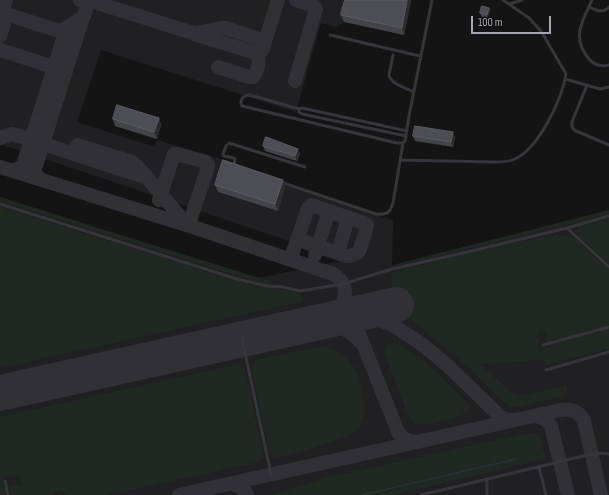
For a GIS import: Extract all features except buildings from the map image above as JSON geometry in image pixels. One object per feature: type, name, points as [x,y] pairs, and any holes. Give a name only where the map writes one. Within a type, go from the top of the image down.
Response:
[{"type":"lane","points":[[274,180],[376,214],[388,213],[391,210],[432,0]]},
{"type":"lane","points":[[400,160],[509,161],[516,159],[534,144],[543,131],[558,100],[566,74],[541,31],[529,18],[503,0]]},
{"type":"lane","points":[[509,4],[522,0]]},
{"type":"lane","points":[[592,0],[580,28],[580,45],[591,61],[604,66],[609,65]]},
{"type":"lane","points":[[589,7],[602,12],[606,11],[609,7]]},
{"type":"lane","points":[[330,35],[420,56]]},
{"type":"lane","points":[[393,55],[389,75],[390,78],[392,81],[414,92]]},
{"type":"lane","points":[[565,78],[600,90],[609,87]]},
{"type":"lane","points":[[587,85],[572,122],[572,126],[574,130],[609,145]]},
{"type":"lane","points":[[403,143],[397,143],[242,106],[241,101],[246,95],[250,95],[299,109],[302,108],[407,131]]},
{"type":"lane","points":[[299,109],[299,112],[302,114],[406,136]]},
{"type":"lane","points":[[237,168],[234,167],[234,158],[224,156],[223,154],[229,143],[305,167]]},
{"type":"lane","points":[[0,204],[237,279],[266,286],[282,287],[300,291],[343,284],[392,269],[567,228],[609,216]]},
{"type":"lane","points":[[567,228],[609,267]]},
{"type":"lane","points":[[543,346],[609,327]]},
{"type":"lane","points":[[242,339],[271,474]]},
{"type":"lane","points":[[546,370],[609,352]]},
{"type":"lane","points":[[421,495],[596,453],[609,454]]},
{"type":"lane","points":[[539,467],[546,495]]},
{"type":"lane","points":[[487,479],[487,495]]},
{"type":"lane","points":[[5,481],[8,495]]},
{"type":"shaded area","points":[[0,0],[349,0],[344,22],[337,27],[321,23],[296,112],[101,50],[77,122],[155,147],[157,140],[228,161],[218,192],[277,211],[286,186],[393,220],[392,265],[609,210],[609,495],[0,495],[0,197],[258,278],[346,260],[0,144]]},
{"type":"shaded area","points":[[0,197],[266,280],[273,284],[248,279],[0,201]]},
{"type":"shaded area","points":[[0,207],[247,284],[295,292],[299,294],[302,299],[300,302],[0,368]]},
{"type":"shaded area","points":[[609,210],[609,214],[557,227],[544,228],[539,232],[400,265],[394,265]]},
{"type":"shaded area","points":[[609,219],[609,264],[576,232],[579,227]]},
{"type":"shaded area","points":[[558,235],[576,239],[609,270],[609,326],[547,342],[546,331],[537,332],[539,350],[549,348],[552,344],[609,328],[609,349],[545,365],[541,360],[480,364],[504,386],[517,395],[533,394],[564,386],[567,387],[567,395],[518,407],[509,406],[459,359],[418,325],[405,317],[400,318],[393,290],[392,273],[502,246]]},
{"type":"shaded area","points":[[393,343],[413,353],[432,368],[466,402],[470,408],[468,411],[456,417],[435,422],[417,425],[412,422],[385,355],[386,347]]},
{"type":"shaded area","points":[[323,346],[344,356],[355,370],[364,403],[364,413],[361,424],[356,430],[343,438],[280,457],[273,457],[269,452],[251,366],[255,360]]},
{"type":"shaded area","points":[[239,364],[245,368],[263,453],[259,462],[107,495],[65,495],[61,490],[53,495],[11,495],[9,487],[22,484],[19,474],[2,478],[6,495],[0,495],[0,417]]},
{"type":"shaded area","points":[[535,433],[540,438],[546,459],[393,495],[273,495],[325,478],[523,434]]},
{"type":"waterway","points":[[362,495],[516,459]]},
{"type":"taxiway","points":[[0,36],[4,24],[4,7],[6,0]]},
{"type":"taxiway","points":[[80,0],[94,2],[195,33],[226,28],[262,40],[263,49],[256,53]]},
{"type":"taxiway","points":[[10,170],[16,170],[23,165],[66,30],[84,16],[89,0]]},
{"type":"taxiway","points":[[262,51],[278,0]]},
{"type":"taxiway","points":[[295,81],[316,9],[314,6],[296,0]]},
{"type":"taxiway","points":[[0,12],[60,31],[67,28]]},
{"type":"taxiway","points":[[42,180],[35,172],[35,169],[84,14]]},
{"type":"taxiway","points":[[194,34],[256,53],[258,56],[259,62],[253,77],[218,67]]},
{"type":"taxiway","points":[[0,50],[47,65],[51,68],[52,74]]},
{"type":"taxiway","points":[[0,138],[12,134],[16,135],[145,177],[188,224]]},
{"type":"taxiway","points":[[77,145],[132,162],[147,177]]},
{"type":"taxiway","points":[[159,200],[174,154],[206,162],[208,167],[190,221],[193,227]]},
{"type":"taxiway","points":[[0,167],[193,227],[333,274],[340,279],[344,286],[345,294],[343,302],[334,315],[328,319],[316,323]]},
{"type":"taxiway","points":[[288,258],[292,255],[308,208],[311,205],[367,225],[360,249],[353,255],[346,256],[302,241],[296,244]]},
{"type":"taxiway","points":[[315,255],[328,214],[333,212]]},
{"type":"taxiway","points":[[333,251],[339,249],[347,222],[345,216]]},
{"type":"taxiway","points":[[350,307],[398,432],[406,440],[416,442]]},
{"type":"taxiway","points":[[345,317],[358,316],[372,318],[400,329],[445,363],[500,416],[507,420],[514,420]]},
{"type":"taxiway","points":[[318,323],[330,324],[342,328],[352,334],[361,343]]},
{"type":"taxiway","points":[[179,495],[568,409],[580,415],[584,421],[601,495]]},
{"type":"taxiway","points":[[534,416],[544,419],[551,426],[568,495]]},
{"type":"taxiway","points":[[228,484],[239,486],[247,495]]},
{"type":"runway","points":[[0,393],[396,305]]}]
